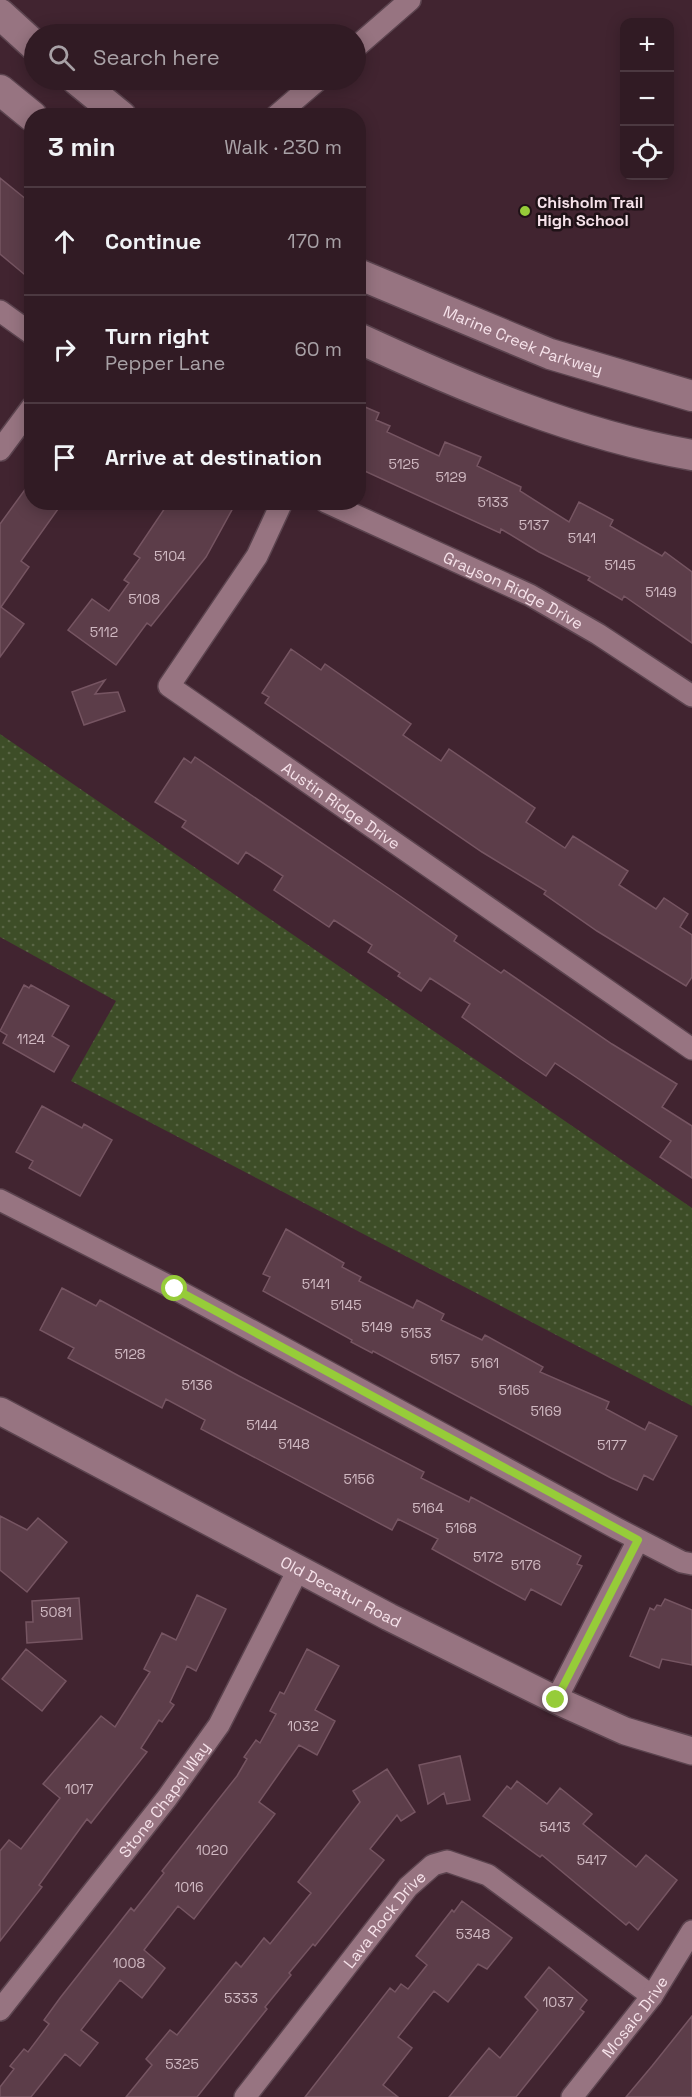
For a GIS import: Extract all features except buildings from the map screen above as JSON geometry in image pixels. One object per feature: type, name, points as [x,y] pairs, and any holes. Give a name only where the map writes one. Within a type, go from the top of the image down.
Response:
[{"type":"main road","points":[[0,14],[24,36]]},
{"type":"main road","points":[[0,90],[24,110]]},
{"type":"main road","points":[[88,90],[111,108]]},
{"type":"main road","name":"Marine Creek Parkway","points":[[366,277],[550,354],[692,396]]},
{"type":"main road","points":[[366,342],[414,364],[568,423],[692,454]]},
{"type":"street","points":[[366,38],[410,0]]},
{"type":"street","points":[[285,108],[306,90]]},
{"type":"street","points":[[0,310],[24,328]]},
{"type":"street","points":[[0,450],[24,418]]},
{"type":"street","name":"Austin Ridge Drive","points":[[278,510],[257,556],[168,686],[692,1049]]},
{"type":"street","name":"Grayson Ridge Drive","points":[[344,510],[530,595],[598,634],[692,696]]},
{"type":"street","points":[[0,1200],[175,1289],[638,1540],[682,1562],[692,1564]]},
{"type":"street","name":"Old Decatur Road","points":[[0,1411],[389,1617],[556,1700],[625,1731],[692,1751]]},
{"type":"street","points":[[556,1700],[638,1540]]},
{"type":"street","name":"Stone Chapel Way","points":[[2,2004],[167,1798],[219,1725],[299,1568]]},
{"type":"street","name":"Lava Rock Drive","points":[[245,2097],[408,1887],[433,1865],[447,1861],[488,1875],[652,1995]]},
{"type":"street","name":"Mosaic Drive","points":[[572,2097],[652,1995],[692,1931]]},
{"type":"green space","points":[[0,734],[692,1208],[692,1406],[71,1081],[116,1001],[0,937]]},
{"type":"place","name":"Chisholm Trail High School","points":[[525,211]]},
{"type":"route","points":[[175,1289],[638,1540],[556,1700]]}]
